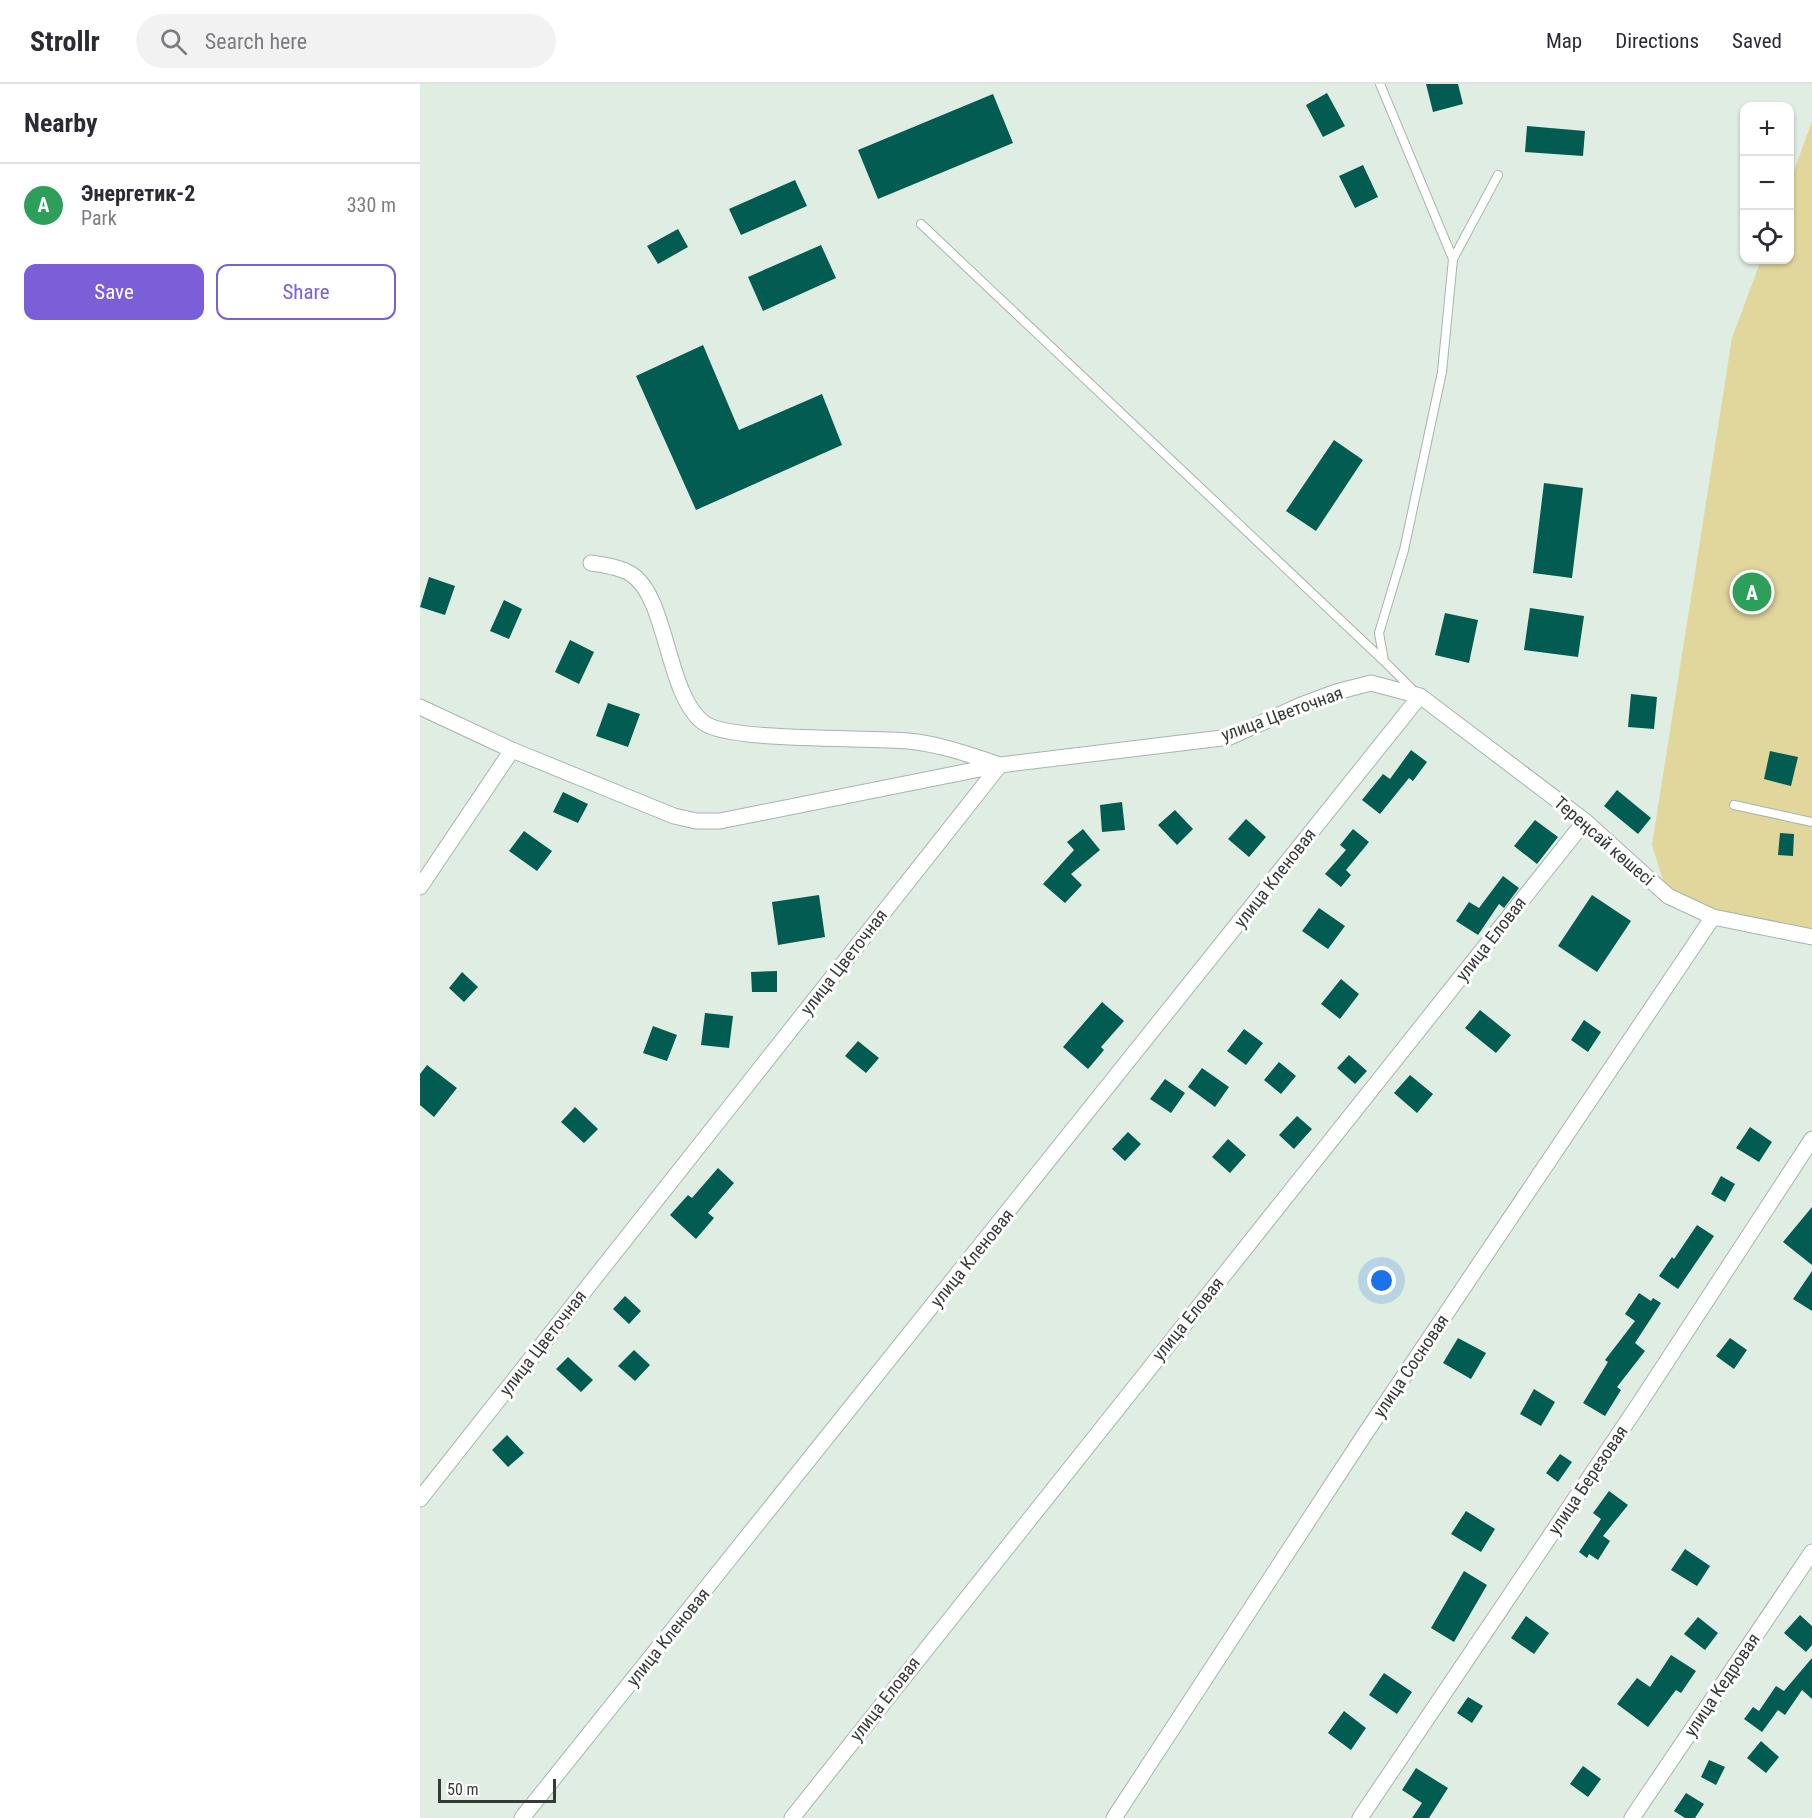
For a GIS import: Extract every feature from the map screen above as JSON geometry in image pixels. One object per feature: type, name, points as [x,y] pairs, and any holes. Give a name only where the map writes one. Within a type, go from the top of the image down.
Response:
[{"type":"street","points":[[591,563],[630,574],[645,587],[690,708],[705,724],[742,734],[909,741],[958,751],[1000,765]]},
{"type":"street","name":"улица Цветочная","points":[[420,1499],[1000,765],[1230,737],[1310,702],[1371,684],[1420,696]]},
{"type":"street","name":"Тереңсай көшесі","points":[[1420,696],[1585,821],[1668,896],[1713,917],[1812,937]]},
{"type":"street","name":"улица Кленовая","points":[[522,1818],[1420,696]]},
{"type":"street","points":[[420,707],[512,750],[674,816],[696,821],[720,821],[1000,765]]},
{"type":"street","points":[[420,887],[512,750]]},
{"type":"street","name":"улица Еловая","points":[[792,1818],[1585,821]]},
{"type":"street","name":"улица Сосновая","points":[[1114,1818],[1363,1437],[1713,917]]},
{"type":"street","name":"улица Березовая","points":[[1360,1818],[1639,1404],[1812,1139]]},
{"type":"street","name":"улица Кедровая","points":[[1632,1818],[1812,1552]]},
{"type":"lane","points":[[1380,84],[1453,259]]},
{"type":"lane","points":[[1384,661],[1379,633],[1404,550],[1442,372],[1453,259],[1498,175]]},
{"type":"lane","points":[[921,224],[1420,696]]},
{"type":"lane","points":[[1734,804],[1812,822]]},
{"type":"shaded area","points":[[1812,121],[1812,937],[1713,917],[1668,896],[1652,845],[1732,338],[1760,264],[1794,264],[1794,171]]},
{"type":"building","points":[[1426,84],[1458,84],[1463,104],[1433,112]]},
{"type":"building","points":[[1327,93],[1345,126],[1323,137],[1306,105]]},
{"type":"building","points":[[993,94],[1013,143],[878,199],[858,150]]},
{"type":"building","points":[[1527,126],[1585,131],[1583,156],[1525,152]]},
{"type":"building","points":[[1363,165],[1378,197],[1355,208],[1339,176]]},
{"type":"building","points":[[795,180],[807,206],[741,235],[729,209]]},
{"type":"building","points":[[678,229],[688,247],[658,264],[647,246]]},
{"type":"building","points":[[821,245],[836,278],[763,311],[748,277]]},
{"type":"building","points":[[703,345],[739,430],[822,394],[842,445],[696,510],[636,376]]},
{"type":"building","points":[[1334,440],[1363,460],[1316,531],[1286,511]]},
{"type":"building","points":[[1544,483],[1583,488],[1572,578],[1533,573]]},
{"type":"building","points":[[429,577],[455,586],[445,615],[420,607]]},
{"type":"building","points":[[504,600],[522,609],[509,639],[490,631]]},
{"type":"building","points":[[1530,608],[1584,616],[1578,657],[1524,650]]},
{"type":"building","points":[[1445,613],[1478,620],[1469,663],[1435,655]]},
{"type":"building","points":[[570,640],[594,652],[579,684],[555,672]]},
{"type":"building","points":[[1631,694],[1657,697],[1654,729],[1628,727]]},
{"type":"building","points":[[608,703],[640,714],[628,747],[596,736]]},
{"type":"building","points":[[1411,750],[1427,762],[1413,781],[1409,778],[1380,814],[1362,800],[1383,774],[1390,779]]},
{"type":"building","points":[[1770,751],[1798,757],[1791,786],[1764,779]]},
{"type":"building","points":[[1617,790],[1651,818],[1638,834],[1604,806]]},
{"type":"building","points":[[563,792],[588,804],[578,823],[553,812]]},
{"type":"building","points":[[1122,802],[1125,830],[1102,832],[1100,805]]},
{"type":"building","points":[[1175,810],[1193,829],[1177,845],[1158,825]]},
{"type":"building","points":[[1246,819],[1266,837],[1249,857],[1228,839]]},
{"type":"building","points":[[1535,820],[1558,837],[1537,864],[1514,846]]},
{"type":"building","points":[[1083,829],[1100,850],[1071,874],[1082,885],[1065,903],[1043,884],[1074,850],[1067,842]]},
{"type":"building","points":[[1353,829],[1369,842],[1346,870],[1351,875],[1341,887],[1325,874],[1346,850],[1340,845]]},
{"type":"building","points":[[524,831],[552,851],[537,871],[509,851]]},
{"type":"building","points":[[1780,833],[1794,834],[1793,856],[1778,855]]},
{"type":"building","points":[[1503,876],[1519,888],[1504,908],[1499,904],[1478,935],[1456,921],[1469,902],[1479,908]]},
{"type":"building","points":[[819,895],[825,937],[778,945],[772,902]]},
{"type":"building","points":[[1592,895],[1631,921],[1597,972],[1558,946]]},
{"type":"building","points":[[1319,908],[1345,926],[1328,949],[1302,931]]},
{"type":"building","points":[[777,971],[777,992],[752,992],[751,972]]},
{"type":"building","points":[[462,972],[478,987],[464,1002],[449,988]]},
{"type":"building","points":[[1341,979],[1359,994],[1340,1019],[1321,1004]]},
{"type":"building","points":[[1102,1002],[1124,1021],[1101,1047],[1104,1050],[1088,1069],[1063,1047]]},
{"type":"building","points":[[1480,1010],[1511,1035],[1496,1053],[1465,1028]]},
{"type":"building","points":[[705,1013],[733,1016],[729,1048],[701,1045]]},
{"type":"building","points":[[1584,1020],[1601,1032],[1588,1052],[1571,1040]]},
{"type":"building","points":[[653,1026],[677,1035],[667,1061],[643,1053]]},
{"type":"building","points":[[1244,1029],[1263,1043],[1246,1065],[1227,1051]]},
{"type":"building","points":[[858,1041],[879,1058],[866,1073],[845,1056]]},
{"type":"building","points":[[1349,1055],[1367,1071],[1355,1084],[1337,1068]]},
{"type":"building","points":[[1279,1062],[1296,1076],[1281,1094],[1264,1080]]},
{"type":"building","points":[[427,1065],[457,1088],[434,1117],[420,1105],[420,1074]]},
{"type":"building","points":[[1202,1068],[1229,1087],[1215,1107],[1188,1087]]},
{"type":"building","points":[[1410,1075],[1433,1094],[1417,1113],[1394,1093]]},
{"type":"building","points":[[1165,1079],[1185,1093],[1171,1113],[1150,1099]]},
{"type":"building","points":[[575,1107],[598,1129],[584,1143],[561,1122]]},
{"type":"building","points":[[1297,1116],[1312,1129],[1294,1149],[1279,1135]]},
{"type":"building","points":[[1750,1127],[1772,1142],[1759,1162],[1736,1148]]},
{"type":"building","points":[[1128,1132],[1141,1144],[1125,1161],[1112,1149]]},
{"type":"building","points":[[1228,1139],[1246,1155],[1230,1173],[1212,1157]]},
{"type":"building","points":[[718,1168],[734,1183],[708,1213],[714,1218],[696,1239],[670,1215],[688,1195],[692,1198]]},
{"type":"building","points":[[1721,1176],[1735,1184],[1725,1202],[1711,1194]]},
{"type":"building","points":[[1812,1207],[1812,1265],[1783,1242]]},
{"type":"building","points":[[1697,1225],[1714,1236],[1678,1289],[1659,1276],[1672,1257],[1674,1259]]},
{"type":"building","points":[[1812,1271],[1812,1311],[1793,1299]]},
{"type":"building","points":[[1639,1293],[1651,1301],[1653,1298],[1661,1303],[1635,1343],[1645,1351],[1617,1387],[1621,1390],[1605,1416],[1583,1403],[1608,1362],[1605,1360],[1635,1321],[1625,1314]]},
{"type":"building","points":[[625,1296],[641,1311],[629,1324],[613,1309]]},
{"type":"building","points":[[1458,1338],[1486,1353],[1471,1379],[1443,1363]]},
{"type":"building","points":[[1730,1338],[1747,1350],[1734,1369],[1716,1356]]},
{"type":"building","points":[[634,1350],[650,1365],[635,1381],[618,1366]]},
{"type":"building","points":[[568,1357],[593,1380],[581,1392],[556,1369]]},
{"type":"building","points":[[1534,1389],[1555,1402],[1541,1426],[1520,1414]]},
{"type":"building","points":[[507,1435],[524,1453],[508,1467],[492,1450]]},
{"type":"building","points":[[1560,1454],[1572,1462],[1558,1482],[1546,1473]]},
{"type":"building","points":[[1609,1491],[1628,1505],[1603,1536],[1610,1541],[1598,1560],[1589,1554],[1587,1558],[1579,1552],[1601,1519],[1593,1513]]},
{"type":"building","points":[[1466,1511],[1495,1529],[1481,1552],[1451,1534]]},
{"type":"building","points":[[1685,1549],[1710,1566],[1697,1586],[1671,1570]]},
{"type":"building","points":[[1464,1571],[1487,1585],[1454,1642],[1431,1628]]},
{"type":"building","points":[[1800,1615],[1812,1626],[1812,1645],[1806,1652],[1784,1633]]},
{"type":"building","points":[[1526,1616],[1549,1633],[1534,1654],[1511,1638]]},
{"type":"building","points":[[1698,1617],[1718,1633],[1705,1650],[1684,1634]]},
{"type":"building","points":[[1671,1655],[1696,1671],[1681,1693],[1676,1690],[1648,1727],[1617,1704],[1637,1678],[1650,1687]]},
{"type":"building","points":[[1812,1658],[1812,1699],[1802,1690],[1785,1715],[1778,1710],[1762,1732],[1744,1719],[1753,1707],[1759,1711],[1776,1686],[1784,1691]]},
{"type":"building","points":[[1384,1673],[1412,1692],[1397,1714],[1369,1695]]},
{"type":"building","points":[[1468,1697],[1483,1706],[1472,1723],[1457,1713]]},
{"type":"building","points":[[1344,1711],[1366,1728],[1351,1750],[1328,1733]]},
{"type":"building","points":[[1761,1741],[1779,1757],[1766,1773],[1747,1758]]},
{"type":"building","points":[[1709,1760],[1725,1767],[1716,1785],[1701,1777]]},
{"type":"building","points":[[1583,1766],[1601,1779],[1588,1797],[1570,1784]]},
{"type":"building","points":[[1416,1768],[1448,1788],[1429,1818],[1412,1818],[1422,1803],[1402,1790]]},
{"type":"building","points":[[1686,1793],[1704,1804],[1695,1818],[1685,1818],[1674,1811]]},
{"type":"place","name":"Энергетик-2","points":[[1752,592]]}]
